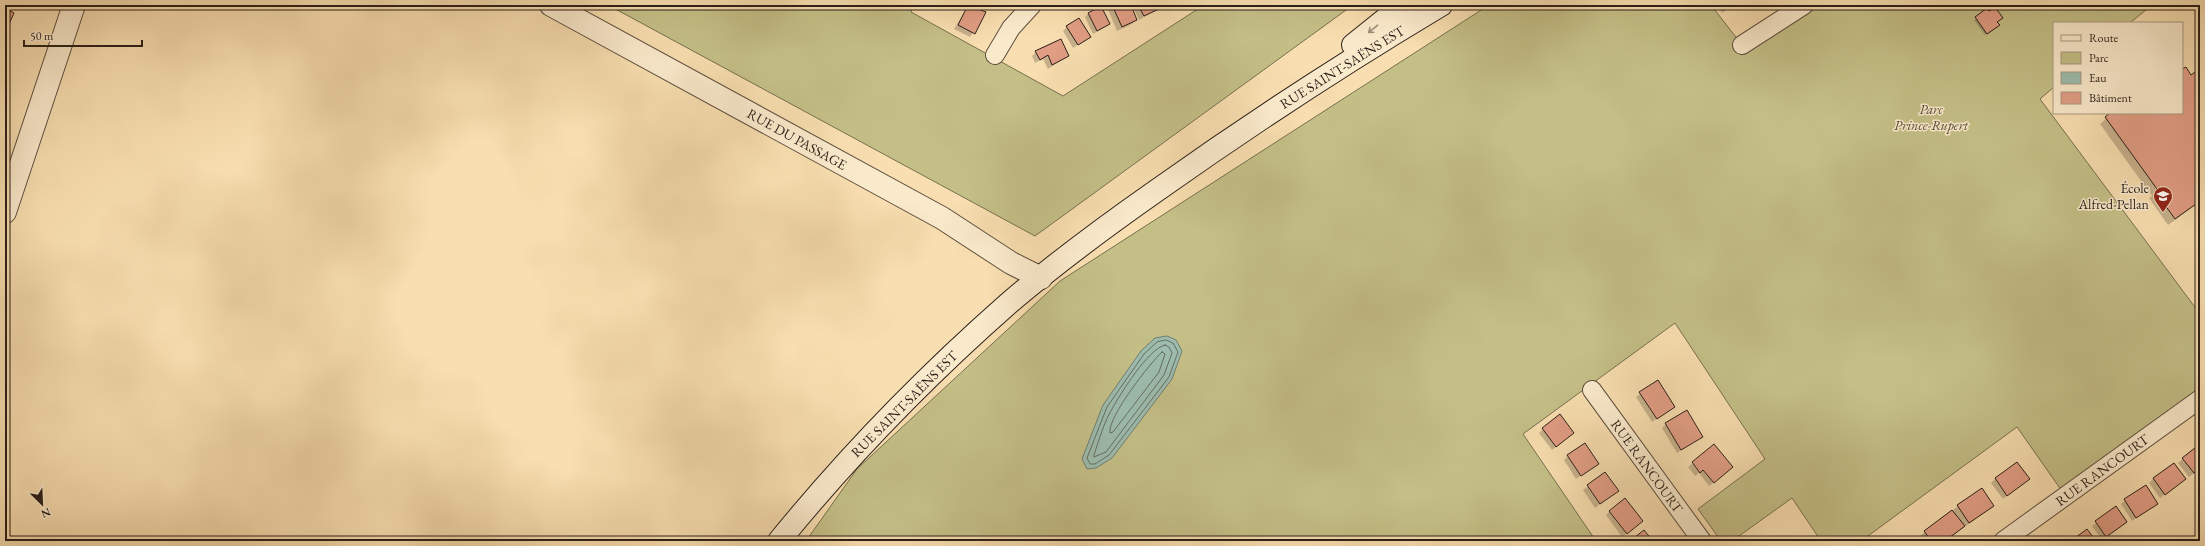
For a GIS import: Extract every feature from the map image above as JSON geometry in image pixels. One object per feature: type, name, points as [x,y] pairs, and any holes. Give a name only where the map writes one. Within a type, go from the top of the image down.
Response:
[{"type":"main road","points":[[5,212],[74,5]]},
{"type":"main road","name":"RUE DU PASSAGE","points":[[551,5],[942,218],[1011,263],[1041,278]]},
{"type":"main road","name":"RUE SAINT-SAËNS EST","points":[[1268,114],[1403,5]]},
{"type":"main road","name":"RUE SAINT-SAËNS EST","points":[[779,541],[814,499],[888,417],[1010,302],[1122,216],[1268,114],[1441,5]]},
{"type":"street","points":[[995,55],[1011,28],[1032,5]]},
{"type":"street","points":[[1742,45],[1804,5]]},
{"type":"street","name":"RUE RANCOURT","points":[[1592,390],[1702,541]]},
{"type":"street","name":"RUE RANCOURT","points":[[2003,541],[2200,399]]},
{"type":"green space","points":[[608,5],[914,5],[911,12],[1063,96],[1204,5],[1353,5],[1035,236]]},
{"type":"green space","name":"Parc Prince-Rupert","points":[[1489,5],[1711,5],[1742,45],[1804,5],[2152,5],[2131,22],[2053,22],[2053,88],[2040,99],[2200,314],[2200,398],[2064,494],[2017,427],[1861,541],[1821,541],[1792,498],[1732,541],[1721,541],[1698,509],[1765,459],[1675,323],[1523,434],[1596,541],[806,541],[857,469],[1060,281]]},
{"type":"water","points":[[1167,336],[1176,340],[1182,351],[1172,379],[1112,458],[1096,468],[1087,469],[1082,459],[1103,405],[1141,351],[1155,338]]},
{"type":"building","points":[[968,5],[986,12],[975,34],[958,25]]},
{"type":"building","points":[[1112,5],[1131,5],[1137,20],[1122,27]]},
{"type":"building","points":[[1138,5],[1160,5],[1161,8],[1144,16]]},
{"type":"building","points":[[1723,5],[1733,5],[1726,9]]},
{"type":"building","points":[[1101,6],[1110,24],[1097,31],[1088,13]]},
{"type":"building","points":[[1995,7],[2003,18],[1997,22],[2000,25],[1987,34],[1975,17],[1987,8],[1989,11]]},
{"type":"building","points":[[5,8],[14,13],[5,33]]},
{"type":"building","points":[[1079,18],[1091,37],[1078,45],[1066,26]]},
{"type":"building","points":[[1061,39],[1069,56],[1052,65],[1048,55],[1040,60],[1035,51]]},
{"type":"building","points":[[2186,67],[2191,75],[2195,72],[2200,79],[2200,201],[2175,219],[2155,191],[2157,189],[2105,117],[2109,114],[2183,114],[2183,68]]},
{"type":"building","points":[[1658,380],[1675,407],[1657,419],[1639,392]]},
{"type":"building","points":[[1687,410],[1703,437],[1681,450],[1665,423]]},
{"type":"building","points":[[1560,414],[1574,433],[1556,447],[1542,428]]},
{"type":"building","points":[[1585,443],[1599,464],[1581,476],[1567,455]]},
{"type":"building","points":[[1714,444],[1733,467],[1714,483],[1703,470],[1700,473],[1692,462]]},
{"type":"building","points":[[2200,444],[2200,469],[2194,473],[2182,458]]},
{"type":"building","points":[[2017,462],[2030,479],[2007,496],[1995,478]]},
{"type":"building","points":[[2174,463],[2186,479],[2165,495],[2153,478]]},
{"type":"building","points":[[1605,472],[1619,491],[1600,504],[1587,485]]},
{"type":"building","points":[[2146,485],[2158,504],[2136,518],[2124,499]]},
{"type":"building","points":[[1982,488],[1994,506],[1969,523],[1957,505]]},
{"type":"building","points":[[1625,498],[1643,521],[1627,534],[1609,511]]},
{"type":"building","points":[[2116,506],[2127,522],[2106,537],[2095,521]]},
{"type":"building","points":[[1952,510],[1965,526],[1945,541],[1931,541],[1924,531]]},
{"type":"building","points":[[2087,529],[2096,541],[2071,541]]},
{"type":"building","points":[[1644,530],[1653,541],[1630,541]]},
{"type":"building","points":[[1782,536],[1784,541],[1772,541]]},
{"type":"building","points":[[1913,536],[1916,541],[1906,541]]},
{"type":"place","name":"École Alfred-Pellan","points":[[2163,213]]}]
